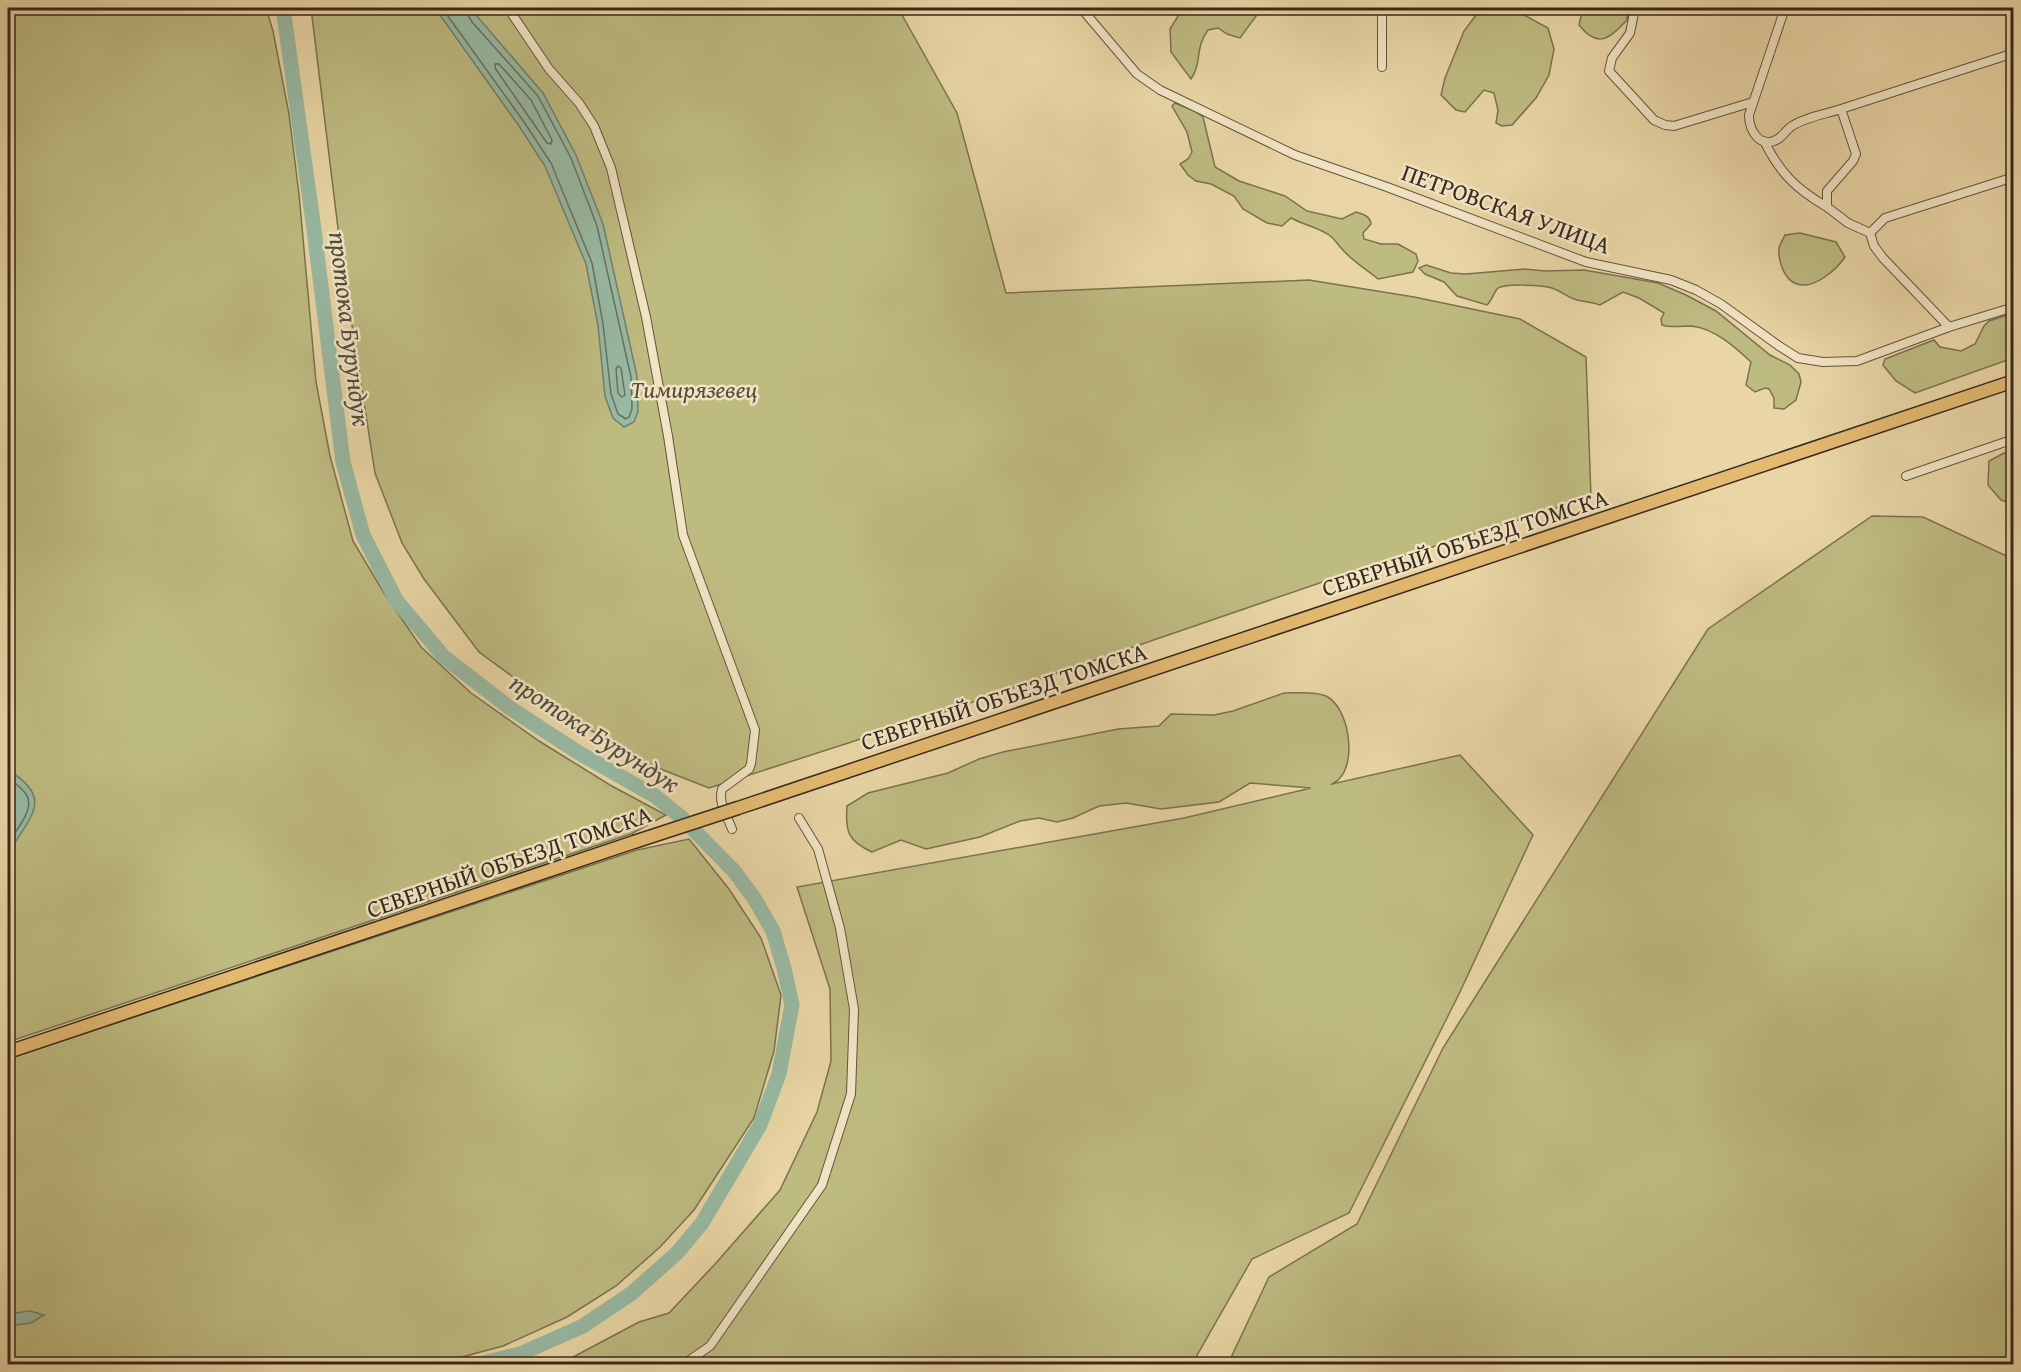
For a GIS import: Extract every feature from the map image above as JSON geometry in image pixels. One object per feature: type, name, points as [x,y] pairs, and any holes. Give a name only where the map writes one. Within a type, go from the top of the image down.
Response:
[{"type":"main road","name":"СЕВЕРНЫЙ ОБЪЕЗД ТОМСКА","points":[[8,1052],[2013,381]]},
{"type":"street","points":[[508,8],[549,69],[579,103],[594,126],[611,168],[646,317],[683,535],[755,730],[751,764],[748,769],[722,789],[720,794],[732,829]]},
{"type":"street","name":"ПЕТРОВСКАЯ УЛИЦА","points":[[1081,8],[1137,74],[1170,95],[1295,155],[1586,262],[1671,280],[1696,290],[1721,304],[1798,358],[1823,362],[1857,361],[1949,327],[2013,307]]},
{"type":"street","points":[[1382,8],[1382,67]]},
{"type":"street","points":[[1635,8],[1630,33],[1612,58],[1609,71],[1654,120],[1674,126],[1753,102]]},
{"type":"street","points":[[1785,8],[1749,115],[1752,133],[1764,141],[1778,140],[1792,126],[2013,53]]},
{"type":"street","points":[[1827,207],[1827,191],[1853,161],[1856,154],[1841,109]]},
{"type":"street","points":[[1764,141],[1776,165],[1807,195],[1848,223],[1870,233],[1874,246],[1883,258],[1949,327]]},
{"type":"street","points":[[1870,233],[1885,218],[2013,177]]},
{"type":"street","points":[[1906,476],[2013,439]]},
{"type":"street","points":[[684,1365],[716,1340],[822,1185],[851,1094],[854,1009],[840,928],[818,849],[799,818]]},
{"type":"green space","points":[[8,8],[266,8],[273,31],[289,114],[299,194],[316,382],[330,456],[353,541],[384,593],[421,647],[471,693],[539,741],[610,785],[666,815],[631,834],[8,1042]]},
{"type":"green space","name":"Тимирязевец","points":[[311,8],[898,8],[957,113],[1006,293],[1309,280],[1414,297],[1520,319],[1586,357],[1591,497],[1343,575],[938,714],[709,788],[653,766],[566,716],[479,652],[424,579],[402,543],[375,473],[342,261]]},
{"type":"green space","points":[[1183,8],[1262,8],[1240,38],[1218,28],[1208,30],[1201,43],[1197,66],[1191,79],[1171,52],[1170,29]]},
{"type":"green space","points":[[1583,8],[1628,8],[1627,20],[1609,36],[1598,39],[1592,37],[1579,25]]},
{"type":"green space","points":[[1494,9],[1524,15],[1548,28],[1554,49],[1549,75],[1536,98],[1512,125],[1502,126],[1496,123],[1498,110],[1494,93],[1484,90],[1465,112],[1456,110],[1441,95],[1445,78],[1464,31],[1479,11]]},
{"type":"green space","points":[[1175,103],[1203,117],[1215,167],[1239,181],[1285,196],[1307,211],[1342,219],[1356,212],[1368,217],[1371,224],[1363,233],[1364,239],[1381,244],[1398,244],[1416,254],[1418,261],[1413,272],[1378,279],[1324,232],[1291,218],[1282,226],[1267,223],[1243,209],[1234,196],[1211,184],[1196,181],[1180,164],[1188,159],[1192,152],[1187,132],[1172,106]]},
{"type":"green space","points":[[1800,233],[1836,242],[1845,257],[1837,267],[1811,284],[1792,282],[1785,274],[1781,264],[1779,246],[1785,235]]},
{"type":"green space","points":[[1426,265],[1451,273],[1466,274],[1525,269],[1584,270],[1658,283],[1716,311],[1770,355],[1790,365],[1799,374],[1801,382],[1796,400],[1784,409],[1774,408],[1774,398],[1769,389],[1765,388],[1755,392],[1746,385],[1751,362],[1731,345],[1708,330],[1691,326],[1662,325],[1661,319],[1664,313],[1639,298],[1623,292],[1600,305],[1574,299],[1547,287],[1507,286],[1497,289],[1487,305],[1457,296],[1444,282],[1425,274],[1419,268]]},
{"type":"green space","points":[[2013,313],[2013,358],[1915,393],[1896,381],[1883,365],[1885,359],[1934,340],[1940,347],[1961,351],[1975,344],[1989,321]]},
{"type":"green space","points":[[2004,453],[2013,454],[2013,504],[2001,500],[1988,485],[1989,461]]},
{"type":"green space","points":[[1872,516],[1923,517],[2013,559],[2013,1364],[1228,1364],[1269,1277],[1357,1224],[1443,1048],[1708,629]]},
{"type":"green space","points":[[1284,693],[1321,694],[1334,702],[1340,711],[1348,735],[1348,760],[1345,771],[1332,784],[1460,755],[1533,835],[1459,994],[1349,1213],[1252,1259],[1192,1364],[560,1364],[639,1322],[669,1313],[780,1190],[817,1112],[831,1061],[830,989],[797,887],[1184,818],[1311,788],[1250,783],[1219,802],[1161,809],[1126,803],[1099,806],[1073,818],[1057,822],[1039,818],[1020,821],[980,837],[926,849],[901,840],[872,852],[858,844],[850,835],[847,806],[868,793],[948,773],[979,759],[1003,752],[1118,729],[1159,726],[1171,714],[1214,715],[1233,711]]},
{"type":"green space","points":[[689,839],[729,889],[761,938],[781,995],[774,1051],[754,1118],[694,1210],[660,1247],[616,1286],[567,1317],[503,1346],[462,1357],[417,1362],[8,1364],[8,1059],[637,850]]},
{"type":"water","points":[[435,8],[470,8],[543,93],[576,155],[603,224],[637,376],[638,411],[634,422],[624,427],[613,418],[605,396],[598,325],[586,264],[545,166]]},
{"type":"water","points":[[8,770],[32,791],[35,801],[29,820],[8,855]]},
{"type":"water","points":[[30,1311],[44,1315],[31,1323],[8,1326],[8,1314]]},
{"type":"waterway","name":"протока Бурундук","points":[[283,8],[343,462],[363,535],[396,600],[444,657],[510,708],[579,753],[655,796],[681,817],[734,871],[754,898],[773,931],[792,1005],[779,1074],[760,1125],[702,1223],[677,1253],[632,1293],[583,1326],[520,1354],[479,1364]]}]
